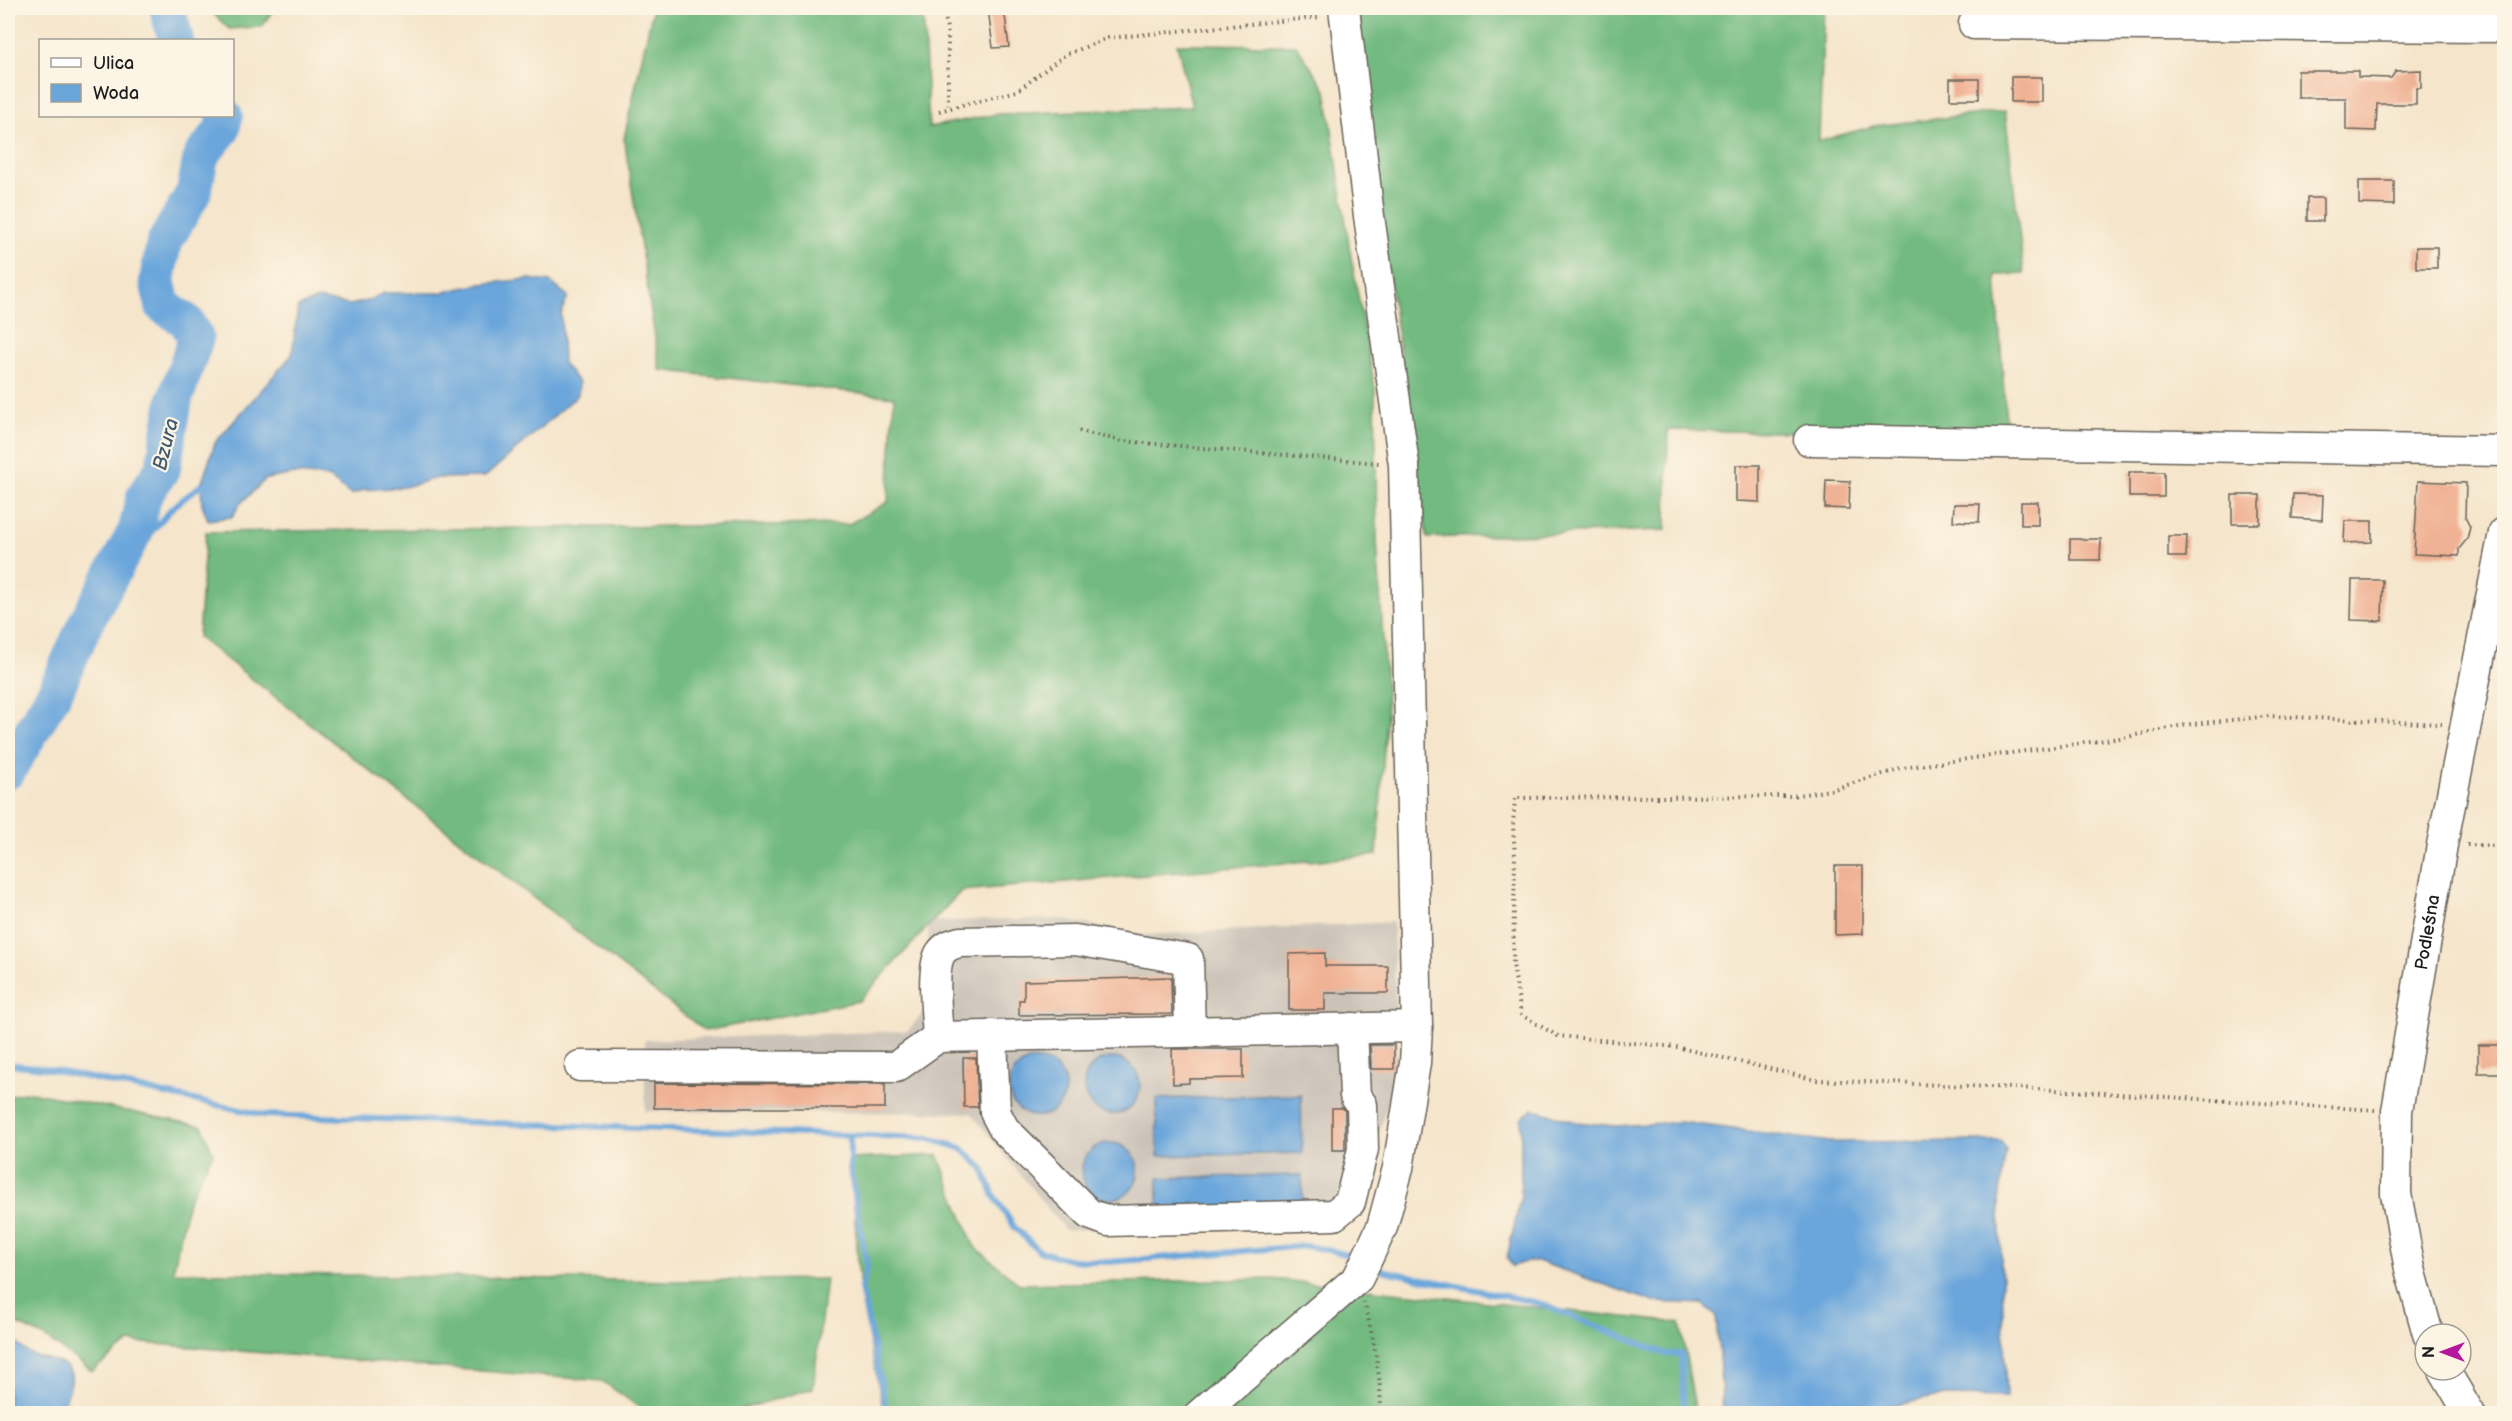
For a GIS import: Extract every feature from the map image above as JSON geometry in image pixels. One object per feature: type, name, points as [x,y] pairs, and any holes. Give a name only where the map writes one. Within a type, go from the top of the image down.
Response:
[{"type":"street","points":[[1200,1413],[1358,1278],[1382,1227],[1398,1168],[1415,1063],[1417,1027],[1404,465],[1369,216],[1345,11]]},
{"type":"street","points":[[1974,24],[2505,27]]},
{"type":"street","points":[[1809,440],[2505,451]]},
{"type":"street","name":"Podleśna","points":[[2425,1322],[2410,1269],[2396,1194],[2397,1111],[2442,845],[2505,533]]},
{"type":"street","points":[[938,1037],[936,965],[941,953],[948,946],[960,942],[1075,940],[1188,958],[1190,1031]]},
{"type":"street","points":[[580,1066],[896,1067],[938,1037],[1417,1027]]},
{"type":"street","points":[[992,1035],[995,1112],[1004,1130],[1089,1214],[1108,1221],[1335,1215],[1350,1202],[1363,1149],[1362,1106],[1354,1096],[1352,1028]]},
{"type":"street","points":[[2451,1382],[2470,1413]]},
{"type":"path","points":[[944,8],[948,20],[948,109]]},
{"type":"path","points":[[939,111],[1017,91],[1065,55],[1108,38],[1345,11]]},
{"type":"path","points":[[1079,431],[1122,441],[1404,465]]},
{"type":"path","points":[[2397,1111],[2051,1089],[1817,1080],[1676,1047],[1558,1036],[1521,1014],[1513,964],[1515,798],[1791,796],[1830,790],[1902,768],[2127,737],[2183,725],[2270,716],[2465,725]]},
{"type":"path","points":[[2442,845],[2505,846]]},
{"type":"path","points":[[1358,1278],[1377,1351],[1381,1413]]},
{"type":"shaded area","points":[[1060,919],[1145,935],[1393,922],[1396,1009],[1389,1017],[1389,1041],[1396,1044],[1397,1070],[1357,1211],[1334,1221],[1065,1230],[971,1113],[645,1111],[645,1040],[908,1031],[929,1006],[928,921]]},
{"type":"green space","points":[[208,8],[275,8],[261,27],[229,29]]},
{"type":"green space","points":[[653,8],[923,8],[929,127],[998,114],[1192,107],[1177,44],[1296,45],[1326,90],[1351,257],[1375,388],[1377,540],[1387,705],[1377,855],[961,891],[859,1001],[705,1031],[198,637],[206,532],[849,524],[888,502],[894,397],[660,370],[624,138]]},
{"type":"green space","points":[[1350,8],[1824,8],[1819,141],[1874,126],[2005,111],[2024,274],[1996,275],[2007,436],[1668,430],[1666,530],[1427,538]]},
{"type":"green space","points":[[30,1092],[202,1126],[213,1153],[188,1201],[173,1272],[674,1281],[826,1279],[813,1388],[730,1413],[649,1414],[602,1381],[130,1342],[92,1371],[43,1336],[8,1320],[8,1096]]},
{"type":"green space","points":[[938,1155],[974,1246],[1019,1284],[1273,1279],[1680,1323],[1696,1413],[884,1413],[860,1293],[851,1159]]},
{"type":"water","points":[[529,279],[550,282],[568,296],[561,315],[563,363],[579,383],[578,395],[485,477],[437,478],[405,487],[363,490],[351,495],[328,477],[295,474],[266,479],[240,504],[232,517],[208,520],[202,504],[201,485],[215,443],[292,355],[298,307],[318,299],[350,305],[367,301],[384,293],[438,293],[481,284]]},
{"type":"water","points":[[1106,1058],[1118,1058],[1132,1066],[1140,1080],[1138,1097],[1132,1106],[1118,1114],[1106,1114],[1089,1102],[1084,1092],[1084,1080],[1096,1063]]},
{"type":"water","points":[[1031,1060],[1043,1060],[1057,1068],[1065,1082],[1063,1099],[1057,1108],[1043,1116],[1031,1116],[1014,1104],[1009,1094],[1009,1082],[1021,1065]]},
{"type":"water","points":[[1301,1095],[1302,1153],[1158,1156],[1156,1099]]},
{"type":"water","points":[[1533,1109],[1576,1122],[1616,1126],[1680,1122],[1830,1142],[2001,1141],[2006,1150],[1999,1200],[2006,1397],[1940,1396],[1858,1413],[1726,1413],[1723,1410],[1716,1315],[1703,1304],[1654,1302],[1540,1262],[1528,1261],[1512,1266],[1507,1258],[1521,1196],[1521,1118]]},
{"type":"water","points":[[1104,1143],[1116,1143],[1130,1151],[1138,1165],[1136,1182],[1130,1191],[1116,1199],[1104,1199],[1087,1187],[1082,1177],[1082,1165],[1094,1148]]},
{"type":"water","points":[[1302,1175],[1303,1214],[1158,1217],[1158,1178]]},
{"type":"water","points":[[8,1328],[28,1353],[59,1362],[69,1369],[70,1386],[59,1413],[8,1413]]},
{"type":"building","points":[[988,8],[1004,8],[1009,47],[993,48]]},
{"type":"building","points":[[2421,70],[2421,88],[2416,88],[2416,104],[2377,104],[2376,131],[2346,130],[2346,98],[2298,98],[2298,71],[2358,71],[2358,77],[2391,78],[2396,71]]},
{"type":"building","points":[[2011,77],[2042,77],[2042,102],[2011,102]]},
{"type":"building","points":[[1950,79],[1979,79],[1979,99],[1950,99]]},
{"type":"building","points":[[2359,181],[2394,181],[2394,205],[2359,204]]},
{"type":"building","points":[[2307,198],[2323,198],[2323,221],[2307,221]]},
{"type":"building","points":[[2416,247],[2437,247],[2437,268],[2416,268]]},
{"type":"building","points":[[1736,465],[1760,465],[1760,502],[1736,501]]},
{"type":"building","points":[[2129,472],[2164,472],[2164,497],[2129,497]]},
{"type":"building","points":[[1826,480],[1850,481],[1849,509],[1825,508]]},
{"type":"building","points":[[2418,481],[2466,483],[2465,517],[2470,527],[2467,539],[2459,549],[2459,556],[2414,554]]},
{"type":"building","points":[[2293,494],[2323,495],[2322,520],[2292,518]]},
{"type":"building","points":[[2232,495],[2260,495],[2260,524],[2232,524]]},
{"type":"building","points":[[2021,502],[2038,502],[2038,525],[2021,525]]},
{"type":"building","points":[[1954,504],[1980,504],[1979,522],[1953,521]]},
{"type":"building","points":[[2345,521],[2372,521],[2372,542],[2344,543]]},
{"type":"building","points":[[2168,536],[2187,536],[2186,557],[2168,557]]},
{"type":"building","points":[[2070,539],[2101,539],[2100,560],[2070,560]]},
{"type":"building","points":[[2352,580],[2383,580],[2382,621],[2351,620]]},
{"type":"building","points":[[1835,866],[1863,866],[1863,934],[1835,935]]},
{"type":"building","points":[[1325,953],[1325,966],[1388,966],[1388,993],[1325,993],[1325,1010],[1289,1010],[1289,954]]},
{"type":"building","points":[[1171,977],[1172,1014],[1019,1015],[1019,1000],[1024,1000],[1024,981]]},
{"type":"building","points":[[1370,1045],[1394,1045],[1394,1069],[1371,1069]]},
{"type":"building","points":[[2478,1045],[2501,1045],[2501,1073],[2478,1073]]},
{"type":"building","points":[[1172,1049],[1243,1049],[1243,1078],[1189,1079],[1189,1083],[1173,1084]]},
{"type":"building","points":[[963,1058],[976,1058],[978,1107],[964,1107]]},
{"type":"building","points":[[654,1083],[885,1084],[885,1108],[654,1108]]},
{"type":"building","points":[[1332,1108],[1343,1108],[1345,1111],[1345,1150],[1332,1150]]},
{"type":"waterway","name":"Bzura","points":[[167,8],[176,39]]},
{"type":"waterway","name":"Bzura","points":[[8,771],[56,690],[85,624],[136,530],[144,496],[163,468],[175,399],[196,338],[186,321],[163,306],[157,280],[164,243],[194,192],[201,156],[222,130],[225,117]]},
{"type":"waterway","points":[[136,530],[152,531],[172,508],[201,485]]},
{"type":"waterway","points":[[8,1064],[43,1068],[264,1115],[927,1138],[961,1148],[982,1167],[994,1196],[1014,1227],[1039,1251],[1070,1260],[1109,1262],[1306,1246],[1356,1258]]},
{"type":"waterway","points":[[8,1076],[10,1064]]},
{"type":"waterway","points":[[850,1136],[850,1168],[867,1267],[861,1287],[887,1414]]},
{"type":"waterway","points":[[1381,1270],[1538,1303],[1666,1354],[1681,1354],[1684,1414]]}]
